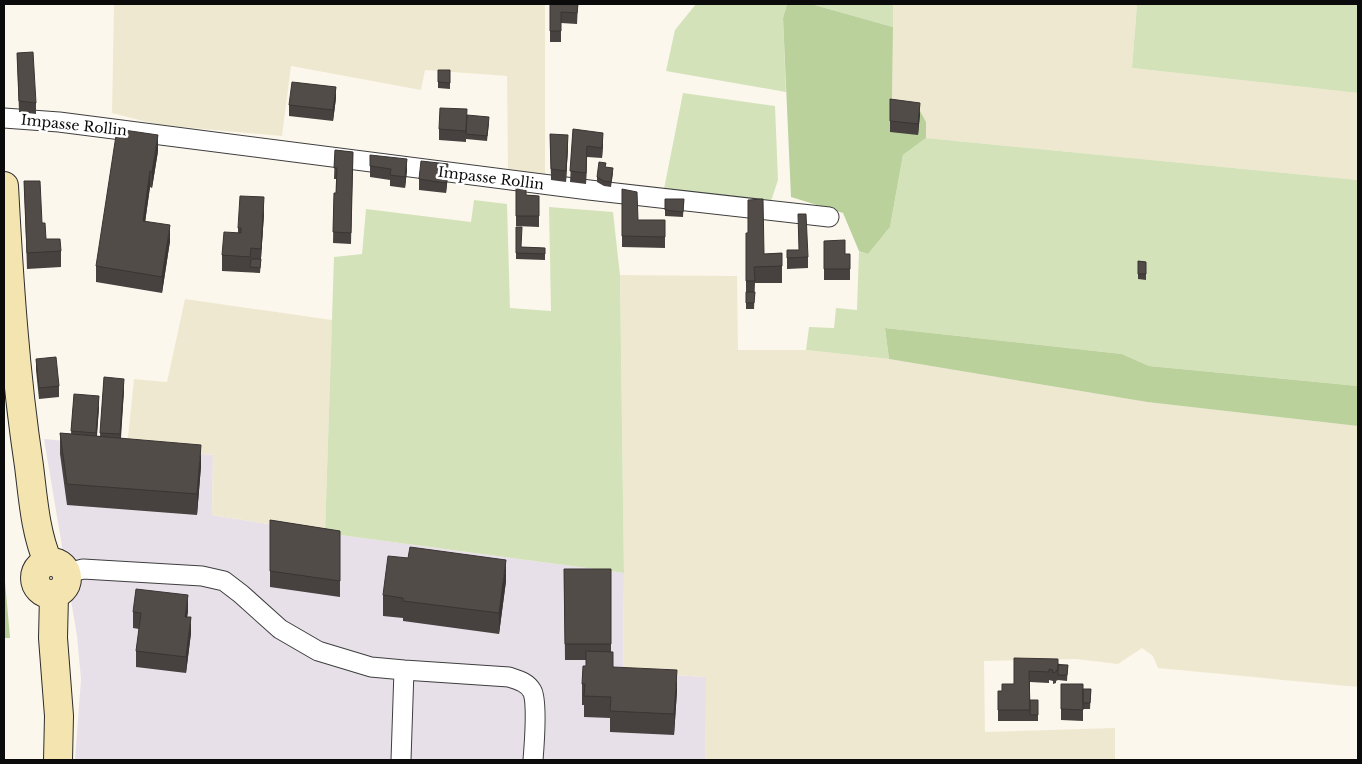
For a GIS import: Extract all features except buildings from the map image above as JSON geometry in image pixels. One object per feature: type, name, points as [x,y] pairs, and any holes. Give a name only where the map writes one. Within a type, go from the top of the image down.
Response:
[{"type":"main road","points":[[4,186],[18,385],[43,549],[57,576],[53,638],[59,716],[58,760]]},
{"type":"street","name":"Impasse Rollin","points":[[4,118],[59,122],[589,190],[829,217]]},
{"type":"street","points":[[57,576],[83,569],[202,576],[224,581],[280,629],[318,651],[371,666],[509,677],[521,681],[533,692],[535,703],[534,760]]},
{"type":"street","points":[[401,760],[404,670]]},
{"type":"shaded area","points":[[114,4],[545,4],[545,175],[508,172],[507,76],[425,70],[421,90],[291,66],[282,136],[159,125],[112,113]]},
{"type":"shaded area","points":[[893,4],[1137,4],[1132,68],[1358,93],[1358,180],[926,138],[926,122],[892,100]]},
{"type":"shaded area","points":[[620,275],[737,276],[738,350],[806,350],[889,359],[1147,402],[1358,426],[1358,687],[1158,668],[1153,656],[1142,648],[1118,664],[1076,659],[984,661],[985,732],[1115,728],[1115,760],[705,760],[706,677],[623,672],[624,573]]},
{"type":"shaded area","points":[[185,299],[332,320],[325,533],[212,515],[213,455],[127,447],[134,379],[167,382]]},
{"type":"shaded area","points":[[44,439],[213,455],[212,515],[325,533],[624,573],[623,672],[707,677],[705,760],[75,760],[81,679],[77,636]]},
{"type":"green space","points":[[696,4],[787,4],[783,18],[786,92],[666,71],[675,30]]},
{"type":"green space","points":[[787,4],[811,4],[893,27],[892,100],[919,109],[926,122],[926,138],[903,155],[890,227],[868,254],[859,251],[843,213],[791,197],[783,18]]},
{"type":"green space","points":[[811,4],[893,4],[893,27]]},
{"type":"green space","points":[[1137,4],[1358,4],[1358,93],[1132,68]]},
{"type":"green space","points":[[683,93],[775,106],[778,180],[770,204],[664,189]]},
{"type":"green space","points":[[926,138],[1358,180],[1358,386],[1149,366],[1122,354],[885,328],[889,359],[806,350],[809,327],[834,328],[836,308],[857,310],[859,251],[868,254],[890,227],[903,155]]},
{"type":"green space","points":[[474,200],[507,204],[510,308],[551,311],[549,207],[613,212],[620,275],[624,573],[325,533],[334,257],[362,254],[366,209],[471,222]]},
{"type":"green space","points":[[885,328],[1122,354],[1149,366],[1358,386],[1358,426],[1147,402],[889,359]]},
{"type":"green space","points":[[4,570],[10,638],[4,638]]}]
